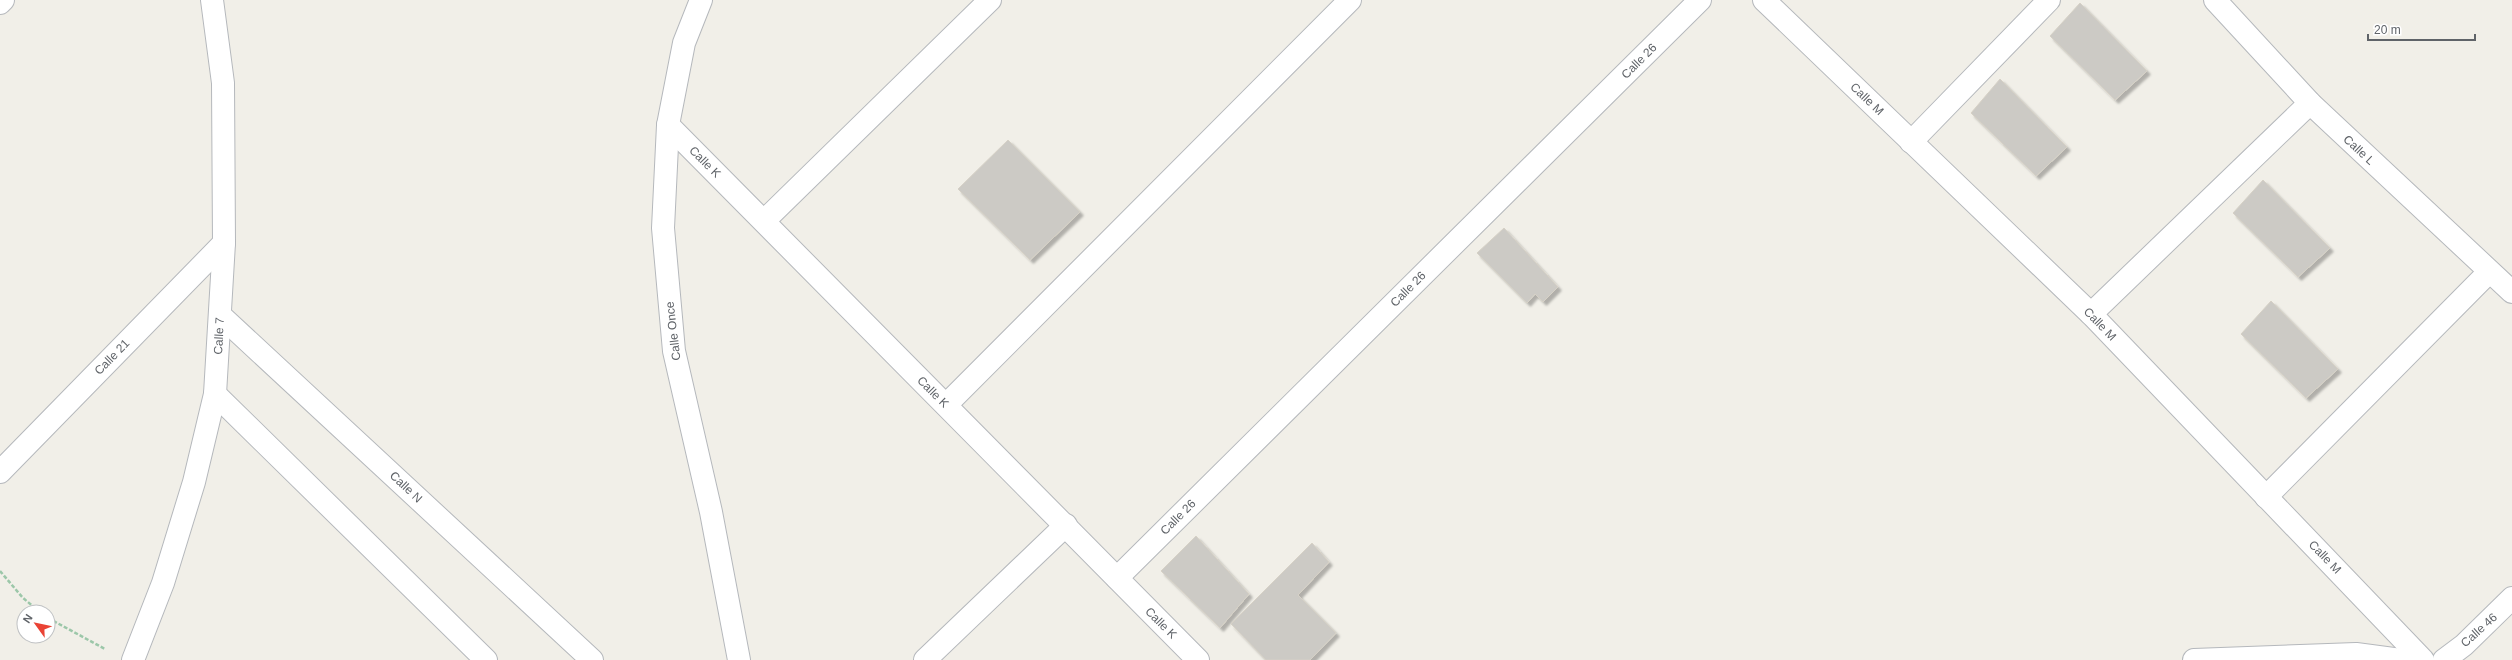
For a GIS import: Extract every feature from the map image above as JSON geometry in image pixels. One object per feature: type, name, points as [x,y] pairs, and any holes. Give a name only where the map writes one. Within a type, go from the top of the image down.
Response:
[{"type":"street","points":[[0,3],[3,0]]},
{"type":"street","name":"Calle 7","points":[[133,660],[163,583],[194,482],[216,394],[224,243],[223,83],[212,0]]},
{"type":"street","name":"Calle Once","points":[[701,0],[684,43],[668,125],[663,228],[674,351],[711,512],[739,660]]},
{"type":"street","points":[[764,221],[990,0]]},
{"type":"street","points":[[946,406],[1350,0]]},
{"type":"street","name":"Calle 26","points":[[1117,578],[1700,0]]},
{"type":"street","name":"Calle M","points":[[1764,0],[2091,314],[2423,660]]},
{"type":"street","points":[[1912,142],[2049,0]]},
{"type":"street","name":"Calle L","points":[[2214,0],[2310,103],[2512,292]]},
{"type":"street","points":[[2091,314],[2310,103]]},
{"type":"street","name":"Calle K","points":[[668,125],[1066,525],[1198,660]]},
{"type":"street","name":"Calle 21","points":[[0,472],[224,243]]},
{"type":"street","points":[[2266,497],[2489,272]]},
{"type":"street","name":"Calle N","points":[[220,315],[592,660]]},
{"type":"street","points":[[216,394],[486,660]]},
{"type":"street","points":[[926,660],[1066,525]]},
{"type":"street","name":"Calle 46","points":[[2444,660],[2464,645],[2512,598]]},
{"type":"street","points":[[2194,660],[2356,654],[2401,660]]},
{"type":"path","points":[[0,571],[23,598],[30,604]]},
{"type":"path","points":[[56,622],[112,653]]},
{"type":"building","points":[[2080,3],[2147,71],[2115,100],[2050,36]]},
{"type":"building","points":[[2000,79],[2067,147],[2036,176],[1971,113]]},
{"type":"building","points":[[1008,140],[1080,212],[1030,260],[958,189]]},
{"type":"building","points":[[2263,180],[2330,248],[2298,277],[2233,213]]},
{"type":"building","points":[[1504,228],[1558,287],[1543,302],[1535,294],[1527,303],[1477,253]]},
{"type":"building","points":[[2271,301],[2338,369],[2306,398],[2241,334]]},
{"type":"building","points":[[1196,536],[1249,594],[1220,628],[1161,571]]},
{"type":"building","points":[[1312,543],[1329,562],[1298,595],[1336,633],[1310,660],[1266,660],[1231,624]]}]
